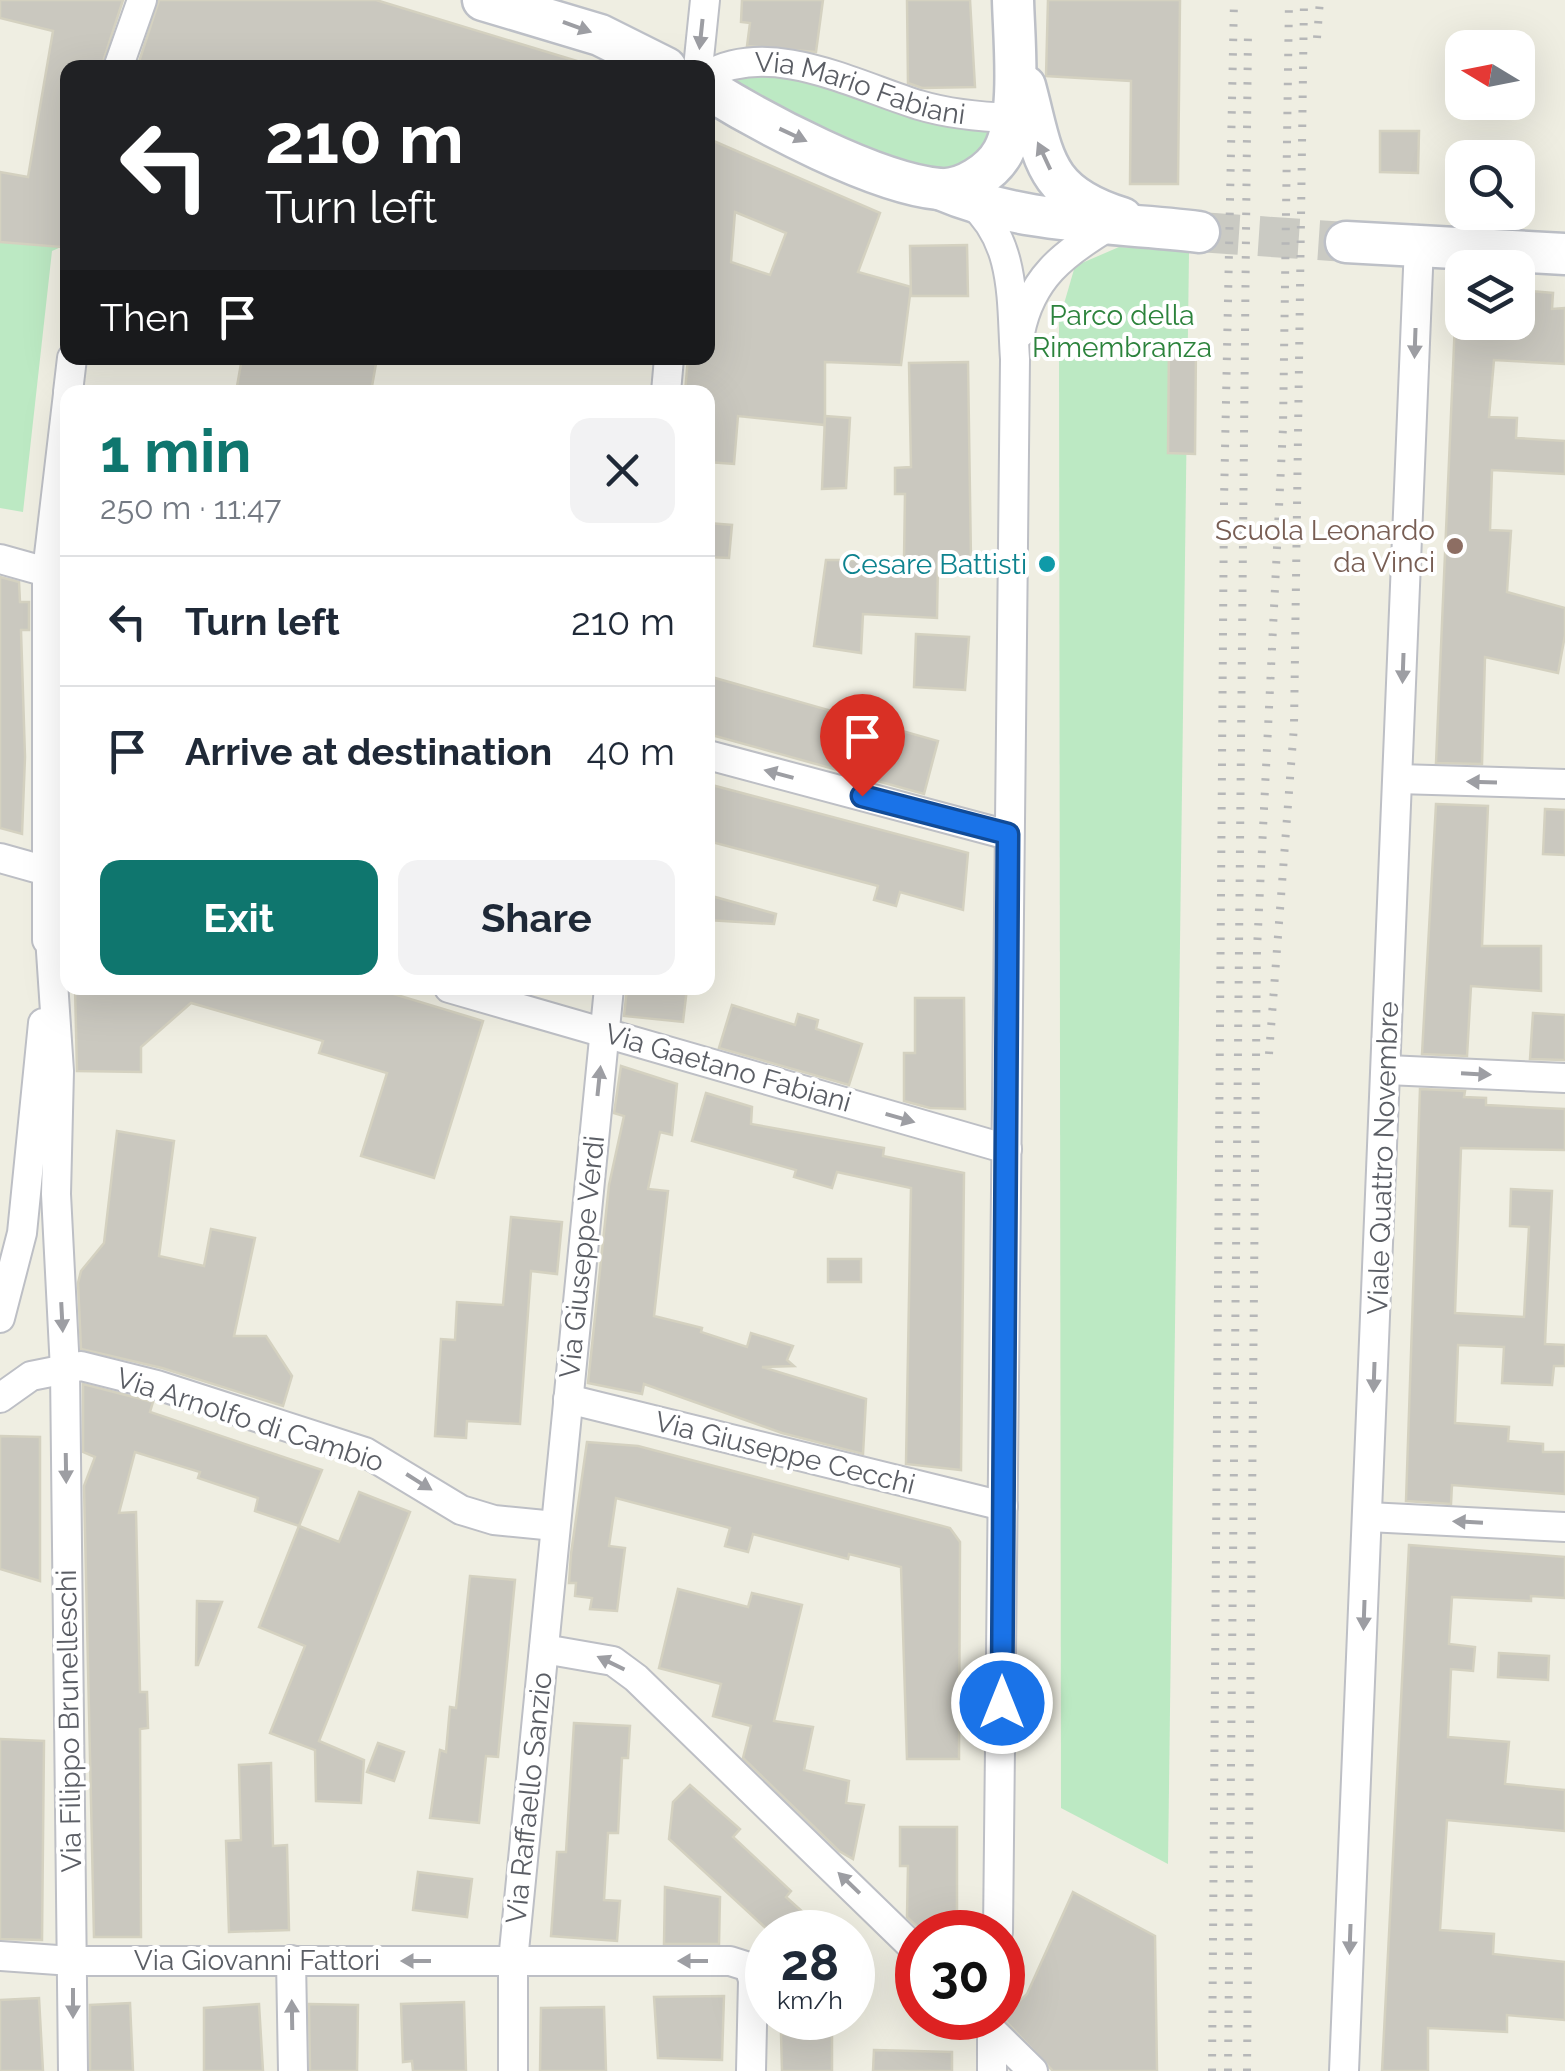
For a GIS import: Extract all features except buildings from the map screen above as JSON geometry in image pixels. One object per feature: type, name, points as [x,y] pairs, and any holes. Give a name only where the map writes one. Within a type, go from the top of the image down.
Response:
[{"type":"main road","points":[[483,0],[600,35],[650,60]]},
{"type":"main road","points":[[944,192],[970,182],[992,166],[1008,141],[1015,50],[1014,0]]},
{"type":"main road","points":[[1015,50],[1039,150],[1070,194],[1098,211],[1150,226],[1199,232]]},
{"type":"main road","name":"Via Mario Fabiani","points":[[715,93],[750,115],[849,162],[944,192],[1060,222],[1150,226]]},
{"type":"main road","points":[[1346,242],[1565,254]]},
{"type":"street","points":[[121,60],[142,0]]},
{"type":"street","points":[[699,60],[705,0]]},
{"type":"street","name":"Via Mario Fabiani","points":[[715,73],[746,63],[795,67],[830,74],[921,106],[1012,118]]},
{"type":"street","points":[[944,192],[987,217],[1003,242],[1015,359],[998,1910]]},
{"type":"street","points":[[1015,359],[1026,303],[1051,265],[1109,226]]},
{"type":"street","name":"Viale Quattro Novembre","points":[[1344,2071],[1418,245]]},
{"type":"street","points":[[0,1318],[42,1028],[48,922],[57,874],[60,539]]},
{"type":"street","points":[[0,559],[58,575]]},
{"type":"street","points":[[715,756],[1008,834]]},
{"type":"street","points":[[1398,780],[1565,784]]},
{"type":"street","points":[[0,858],[57,874]]},
{"type":"street","points":[[48,922],[59,1071],[56,1194]]},
{"type":"street","name":"Via Gaetano Fabiani","points":[[473,995],[1007,1148]]},
{"type":"street","name":"Via Giuseppe Verdi","points":[[555,1526],[608,995]]},
{"type":"street","points":[[42,1028],[56,1194]]},
{"type":"street","points":[[1387,1070],[1565,1078]]},
{"type":"street","points":[[16,1224],[56,1194]]},
{"type":"street","name":"Via Filippo Brunelleschi","points":[[56,1194],[64,1370],[73,2071]]},
{"type":"street","points":[[16,1224],[58,1249]]},
{"type":"street","name":"Via Arnolfo di Cambio","points":[[0,1398],[31,1376],[81,1366],[157,1385],[376,1458],[461,1510],[494,1520],[555,1526]]},
{"type":"street","name":"Via Giuseppe Cecchi","points":[[568,1399],[1003,1506]]},
{"type":"street","points":[[1368,1517],[1565,1527]]},
{"type":"street","name":"Via Raffaello Sanzio","points":[[513,2071],[513,1961],[555,1526]]},
{"type":"street","points":[[544,1648],[613,1661],[636,1678],[895,1930]]},
{"type":"street","name":"Via Giovanni Fattori","points":[[0,1956],[72,1960],[730,1961],[749,1967],[753,1980],[751,2071]]},
{"type":"street","points":[[291,1960],[293,2071]]},
{"type":"street","points":[[988,2040],[992,2071]]},
{"type":"street","points":[[1001,2040],[1033,2071]]},
{"type":"green space","points":[[746,63],[1012,118],[971,182],[849,162],[716,71]]},
{"type":"green space","points":[[0,242],[60,247],[52,251],[23,512],[0,508]]},
{"type":"green space","name":"Parco della Rimembranza","points":[[1119,247],[1189,252],[1168,1864],[1061,1808],[1059,321],[1075,266]]},
{"type":"tunnel","points":[[1199,232],[1346,242]]},
{"type":"railway","points":[[1212,2071],[1224,501],[1234,0]]},
{"type":"railway","points":[[1247,2071],[1257,949],[1283,427],[1289,0]]},
{"type":"railway","points":[[1269,1054],[1294,726],[1304,0]]},
{"type":"railway","points":[[1317,38],[1320,0]]},
{"type":"railway","points":[[1228,2071],[1248,30]]},
{"type":"place","name":"Scuola Leonardo da Vinci","points":[[1455,546]]},
{"type":"place","name":"Cesare Battisti","points":[[1047,564]]},
{"type":"route","points":[[862,796],[1008,834],[1002,1703]]}]
